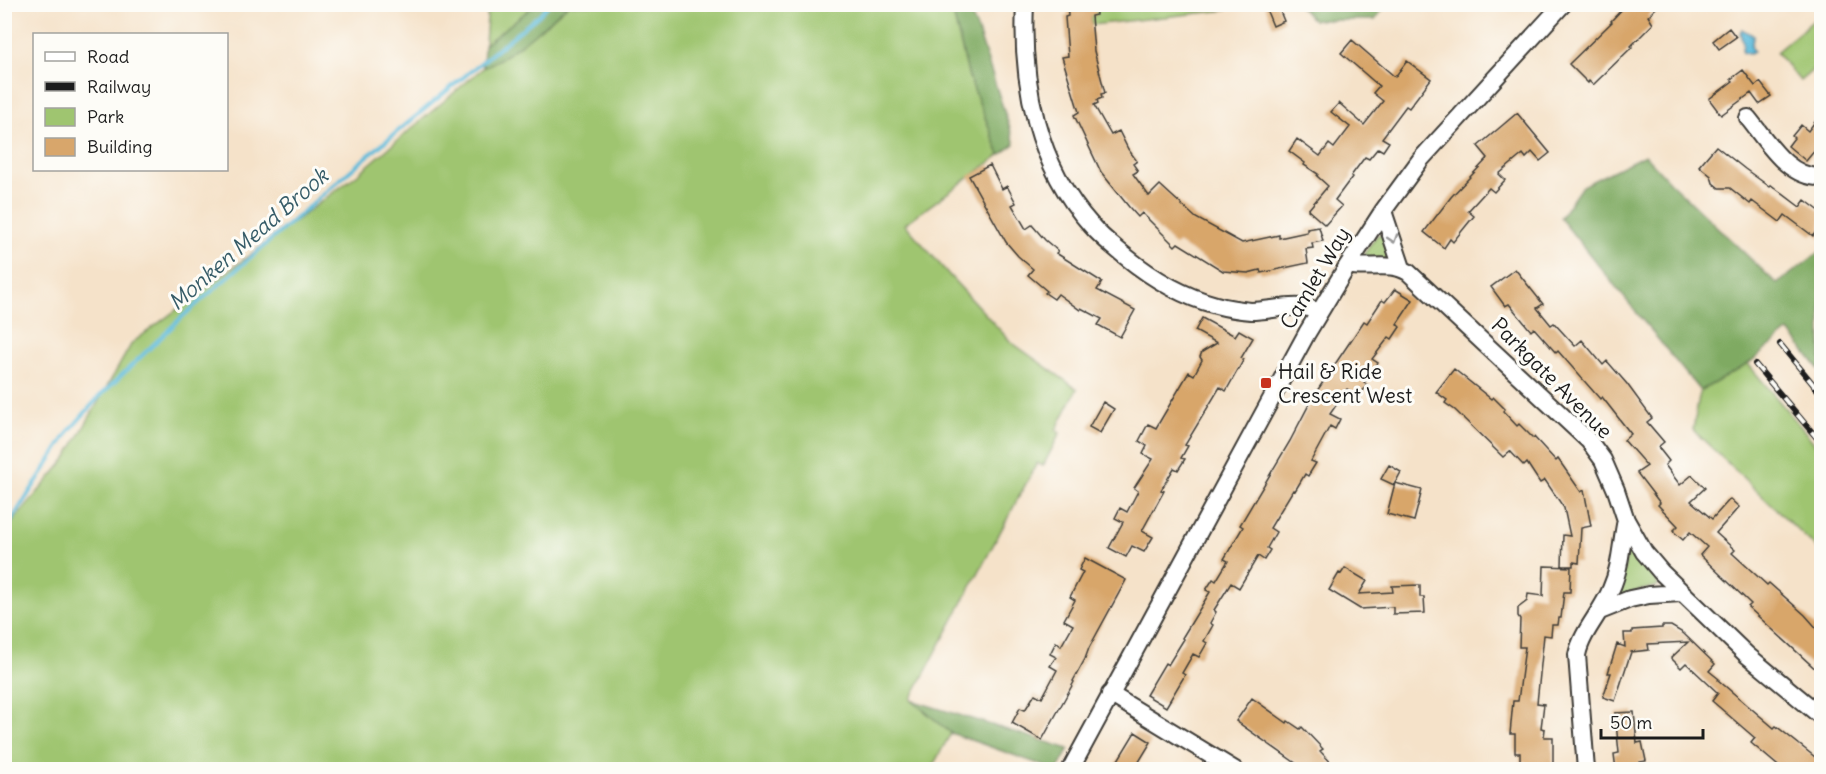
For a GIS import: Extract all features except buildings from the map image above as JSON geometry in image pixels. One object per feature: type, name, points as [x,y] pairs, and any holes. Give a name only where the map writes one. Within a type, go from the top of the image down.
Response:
[{"type":"street","points":[[1025,4],[1025,59],[1036,122],[1054,168],[1091,226],[1152,276],[1168,287],[1194,298],[1232,309],[1251,311],[1309,308],[1318,312]]},
{"type":"street","name":"Camlet Way","points":[[1070,770],[1318,312],[1347,265],[1383,211],[1434,145],[1563,4]]},
{"type":"street","points":[[1748,118],[1788,165],[1803,175],[1821,177]]},
{"type":"street","points":[[1347,265],[1402,268],[1383,211]]},
{"type":"street","name":"Parkgate Avenue","points":[[1402,268],[1589,441],[1603,460],[1626,520],[1644,552],[1681,594],[1747,655],[1821,717]]},
{"type":"street","points":[[1586,770],[1577,655],[1579,643],[1612,588],[1619,564],[1626,520]]},
{"type":"street","points":[[1600,611],[1630,599],[1649,595],[1681,594]]},
{"type":"street","points":[[1110,694],[1236,770]]},
{"type":"green space","points":[[488,5],[951,5],[969,77],[1000,155],[905,224],[1011,342],[1077,389],[1056,430],[1060,433],[1043,466],[1037,463],[911,699],[951,733],[931,769],[5,770],[5,531],[65,460],[132,343],[358,174],[483,68]]},
{"type":"green space","points":[[535,5],[568,5],[517,47],[483,68],[484,45]]},
{"type":"green space","points":[[951,5],[967,5],[977,28],[1015,144],[1000,155],[969,77]]},
{"type":"green space","points":[[1094,5],[1228,5],[1226,10],[1092,25],[1091,16],[1096,15]]},
{"type":"green space","points":[[1298,5],[1386,5],[1375,20],[1313,20]]},
{"type":"green space","points":[[1821,14],[1821,63],[1800,81],[1776,52]]},
{"type":"green space","points":[[1645,155],[1670,182],[1777,284],[1821,251],[1821,372],[1789,331],[1748,364],[1700,391],[1560,218],[1582,186]]},
{"type":"green space","points":[[1377,235],[1382,235],[1385,239],[1389,248],[1389,257],[1385,260],[1365,260],[1364,254]]},
{"type":"green space","points":[[1748,364],[1821,451],[1821,552],[1693,430],[1700,391]]},
{"type":"green space","points":[[1634,548],[1657,580],[1658,586],[1618,596],[1628,549]]},
{"type":"green space","points":[[911,700],[1069,749],[1058,769],[1053,769],[951,733]]},
{"type":"water","points":[[1742,30],[1754,35],[1751,46],[1754,52],[1750,54],[1743,53],[1742,50],[1743,43],[1740,33]]},
{"type":"waterway","name":"Monken Mead Brook","points":[[4,532],[69,431],[98,398],[181,318],[358,164],[539,15],[549,4]]},
{"type":"railway","points":[[1780,344],[1822,395]]},
{"type":"railway","points":[[1755,364],[1822,444]]},
{"type":"place","name":"Hail & Ride Crescent West","points":[[1266,383]]}]
